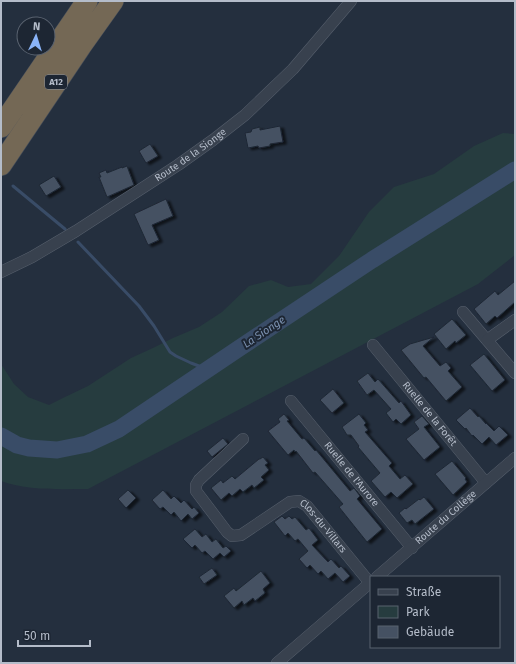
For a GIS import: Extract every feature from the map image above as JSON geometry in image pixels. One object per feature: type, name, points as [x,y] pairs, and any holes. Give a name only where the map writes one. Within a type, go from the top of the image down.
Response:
[{"type":"highway","points":[[1,127],[87,1]]},
{"type":"highway","name":"A12","points":[[1,140],[96,1]]},
{"type":"highway","name":"A12","points":[[1,165],[113,1]]},
{"type":"street","name":"Route de la Sionge","points":[[1,272],[32,257],[76,231],[178,166],[213,140],[245,115],[293,69],[351,1]]},
{"type":"street","points":[[463,312],[515,373]]},
{"type":"street","points":[[487,340],[515,320]]},
{"type":"street","name":"Ruelle de la Forêt","points":[[372,345],[486,483]]},
{"type":"street","name":"Ruelle de l'Aurore","points":[[291,401],[412,548]]},
{"type":"street","name":"Clos-du-Villars","points":[[242,438],[199,480],[196,486],[196,491],[227,532],[232,536],[241,535],[290,502],[299,501],[307,506],[370,578]]},
{"type":"street","name":"Route du Collège","points":[[379,576],[515,458]]},
{"type":"street","name":"Route du Collège","points":[[277,663],[370,584]]},
{"type":"green space","points":[[503,133],[515,134],[515,255],[478,284],[88,489],[33,488],[1,481],[1,364],[14,384],[28,397],[49,405],[88,386],[131,358],[199,327],[222,312],[249,286],[271,280],[288,287],[311,284],[339,256],[369,212],[394,187],[434,174],[474,146]]},
{"type":"building","points":[[280,126],[283,142],[270,144],[270,146],[259,148],[258,146],[248,148],[245,133],[251,132],[252,129],[260,127],[260,130]]},
{"type":"building","points":[[150,144],[158,156],[146,163],[139,151]]},
{"type":"building","points":[[127,166],[134,185],[107,197],[99,177],[101,177],[99,173],[106,170],[107,173]]},
{"type":"building","points":[[54,176],[61,187],[46,196],[39,185]]},
{"type":"building","points":[[166,199],[173,216],[152,225],[159,240],[148,245],[134,214]]},
{"type":"building","points":[[515,281],[515,302],[497,318],[495,316],[486,324],[474,309],[495,291],[498,295]]},
{"type":"building","points":[[452,319],[466,335],[456,343],[455,341],[446,349],[434,334]]},
{"type":"building","points":[[434,337],[423,346],[440,366],[446,362],[451,368],[448,371],[462,387],[446,401],[426,377],[424,378],[401,350],[410,344]]},
{"type":"building","points":[[484,354],[505,380],[492,391],[470,365]]},
{"type":"building","points":[[368,373],[375,382],[378,379],[399,403],[401,401],[411,415],[401,424],[396,419],[393,422],[386,413],[391,409],[374,390],[367,395],[357,381]]},
{"type":"building","points":[[333,389],[344,403],[332,413],[320,400]]},
{"type":"building","points":[[470,408],[494,431],[499,426],[508,435],[496,445],[489,437],[482,444],[456,420]]},
{"type":"building","points":[[284,414],[289,420],[287,421],[302,439],[304,438],[315,451],[316,450],[350,491],[354,488],[360,496],[357,499],[382,529],[367,542],[339,507],[343,504],[315,472],[313,473],[296,451],[295,452],[294,450],[288,455],[268,431],[280,422],[278,419]]},
{"type":"building","points":[[359,414],[366,423],[364,425],[368,430],[365,432],[392,463],[389,466],[400,479],[405,475],[413,484],[397,498],[391,492],[385,497],[371,481],[380,473],[358,447],[359,446],[351,435],[347,435],[342,427]]},
{"type":"building","points":[[422,416],[429,424],[424,427],[440,447],[424,460],[406,439],[419,429],[414,422]]},
{"type":"building","points":[[223,438],[228,444],[212,457],[207,451]]},
{"type":"building","points":[[263,457],[268,463],[265,465],[269,470],[261,477],[264,480],[254,488],[252,485],[243,492],[240,489],[232,496],[229,493],[221,500],[211,488],[221,480],[223,483],[232,476],[235,479]]},
{"type":"building","points":[[452,461],[466,478],[465,479],[467,482],[453,495],[435,474]]},
{"type":"building","points":[[128,490],[136,498],[126,508],[118,499]]},
{"type":"building","points":[[163,490],[171,499],[174,496],[181,503],[184,500],[192,509],[194,507],[199,513],[192,519],[188,514],[181,521],[174,512],[171,515],[163,507],[160,509],[152,500]]},
{"type":"building","points":[[424,497],[434,509],[415,524],[412,520],[407,523],[399,513]]},
{"type":"building","points":[[282,516],[285,519],[289,516],[292,519],[295,517],[306,530],[309,528],[318,540],[312,545],[328,562],[331,559],[339,568],[341,566],[350,576],[343,582],[335,573],[328,579],[321,571],[318,574],[310,565],[307,568],[299,559],[308,551],[298,539],[295,541],[288,533],[285,536],[274,522]]},
{"type":"building","points":[[195,529],[202,537],[206,534],[212,542],[216,539],[223,548],[226,546],[231,551],[224,557],[220,553],[213,559],[205,551],[202,553],[195,545],[192,548],[183,539]]},
{"type":"building","points":[[212,568],[217,575],[204,584],[199,577]]},
{"type":"building","points":[[261,571],[270,583],[263,589],[265,593],[255,601],[253,598],[244,605],[242,601],[234,608],[224,596],[234,588],[236,591]]},
{"type":"waterway","name":"La Sionge","points":[[1,436],[17,445],[29,448],[57,450],[87,444],[119,429],[372,260],[515,170]]},
{"type":"waterway","points":[[13,186],[65,229]]},
{"type":"waterway","points":[[78,242],[139,306],[154,326],[170,352],[191,363],[207,369]]}]
